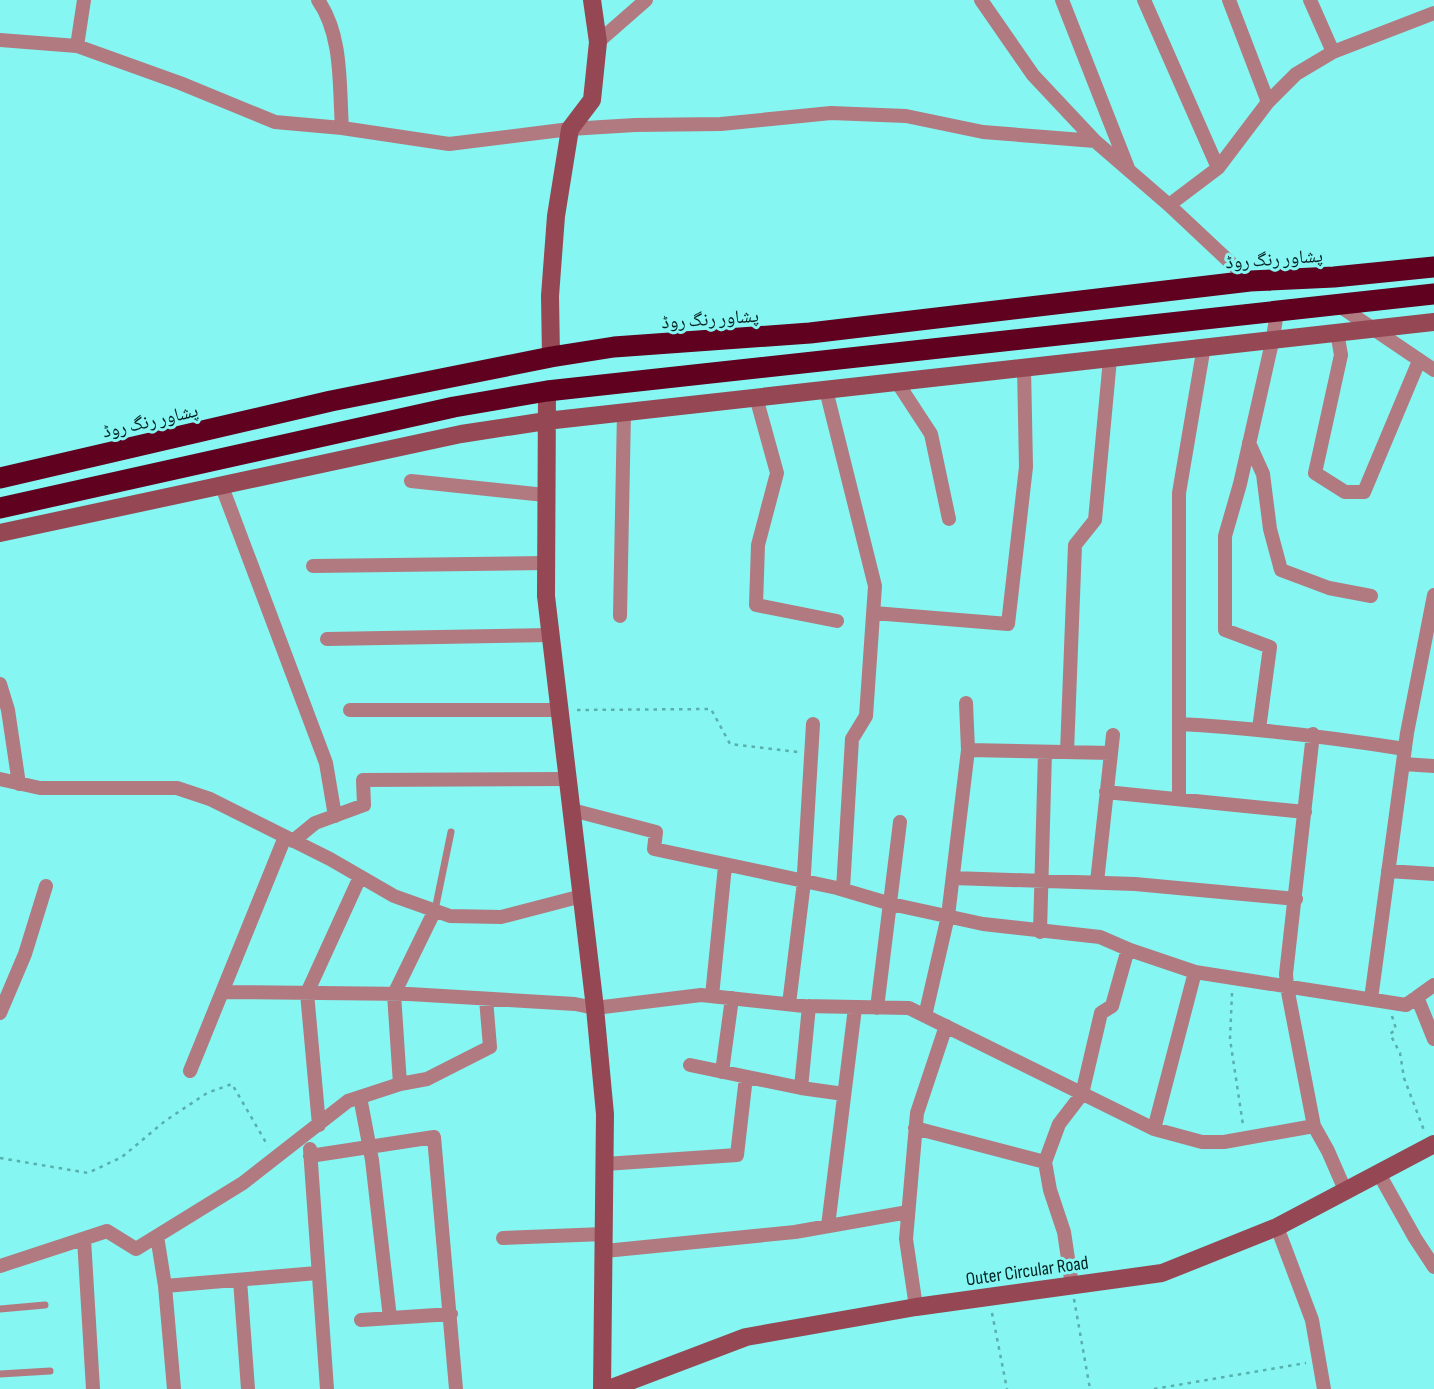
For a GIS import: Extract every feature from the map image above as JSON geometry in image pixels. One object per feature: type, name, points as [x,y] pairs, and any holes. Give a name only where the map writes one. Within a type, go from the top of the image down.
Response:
[{"type":"highway","name":"پشاور رنگ روڈ","points":[[0,478],[331,401],[614,347],[810,334],[1250,281],[1334,277],[1434,267]]},
{"type":"highway","points":[[0,509],[454,407],[547,391],[626,380],[1434,294]]},
{"type":"street","points":[[77,46],[84,0]]},
{"type":"street","points":[[318,0],[328,14],[335,38],[342,128]]},
{"type":"street","points":[[551,357],[550,296],[556,216],[570,130],[592,100],[598,42],[592,0]]},
{"type":"street","points":[[598,42],[646,0]]},
{"type":"street","points":[[981,0],[1033,75],[1095,141],[1169,205],[1250,281]]},
{"type":"street","points":[[1062,0],[1130,172]]},
{"type":"street","points":[[1144,0],[1219,168]]},
{"type":"street","points":[[1229,0],[1268,103]]},
{"type":"street","points":[[1310,0],[1333,52]]},
{"type":"street","points":[[1169,205],[1219,168],[1268,103],[1296,74],[1333,52],[1434,13]]},
{"type":"street","points":[[0,40],[77,46],[180,83],[275,122],[342,128],[449,144],[570,130],[635,125],[721,124],[831,113],[906,116],[983,132],[1095,141]]},
{"type":"street","points":[[1338,305],[1434,370]]},
{"type":"street","points":[[1259,729],[1270,647],[1225,630],[1225,536],[1249,443],[1277,312]]},
{"type":"street","points":[[0,533],[461,434],[546,421],[1434,321]]},
{"type":"street","points":[[1337,332],[1341,355],[1315,473],[1345,492],[1364,492],[1419,361]]},
{"type":"street","points":[[1179,799],[1179,493],[1203,346]]},
{"type":"street","points":[[1067,752],[1075,545],[1095,520],[1110,359]]},
{"type":"street","points":[[874,613],[1008,624],[1026,467],[1024,367]]},
{"type":"street","points":[[897,382],[932,434],[948,519]]},
{"type":"street","points":[[826,390],[875,586],[866,716],[852,739],[843,889]]},
{"type":"street","points":[[547,391],[546,596],[605,1114],[603,1389]]},
{"type":"street","points":[[756,397],[777,473],[758,545],[756,606],[837,621]]},
{"type":"street","points":[[620,616],[624,412]]},
{"type":"street","points":[[1249,443],[1263,474],[1270,529],[1281,570],[1329,587],[1371,596]]},
{"type":"street","points":[[411,481],[545,495]]},
{"type":"street","points":[[222,484],[326,763],[335,816]]},
{"type":"street","points":[[313,566],[546,563]]},
{"type":"street","points":[[1371,999],[1404,757],[1427,664],[1434,595]]},
{"type":"street","points":[[327,639],[551,635]]},
{"type":"street","points":[[0,684],[8,709],[19,784]]},
{"type":"street","points":[[925,1016],[948,916],[953,878],[968,750],[966,703]]},
{"type":"street","points":[[350,710],[560,710]]},
{"type":"street","points":[[789,1004],[803,881],[813,724]]},
{"type":"street","points":[[1179,724],[1313,734],[1434,766]]},
{"type":"street","points":[[1313,734],[1286,974],[1314,1126],[1345,1190]]},
{"type":"street","points":[[1097,882],[1114,735]]},
{"type":"street","points":[[968,750],[1111,753]]},
{"type":"street","points":[[1040,932],[1045,751]]},
{"type":"street","points":[[0,779],[40,788],[177,789],[210,799],[394,897],[450,916],[501,917],[582,896]]},
{"type":"street","points":[[190,1071],[289,839],[315,823],[364,805],[363,780],[568,779]]},
{"type":"street","points":[[1107,792],[1305,812]]},
{"type":"street","points":[[572,810],[656,832],[654,849],[843,889],[891,904],[948,916],[1040,932],[1100,937],[1195,972],[1406,1005],[1434,985]]},
{"type":"street","points":[[877,1008],[900,822]]},
{"type":"street","points":[[712,996],[725,866]]},
{"type":"street","points":[[1388,871],[1434,874]]},
{"type":"street","points":[[327,1389],[310,1156],[314,1129],[307,993],[360,877]]},
{"type":"street","points":[[953,878],[1135,884],[1296,899]]},
{"type":"street","points":[[0,1013],[25,954],[46,886]]},
{"type":"street","points":[[400,1083],[394,994],[435,911]]},
{"type":"street","points":[[1072,1285],[1064,1232],[1050,1190],[1045,1163],[1059,1124],[1082,1094],[1101,1013],[1112,1006],[1128,949]]},
{"type":"street","points":[[1154,1129],[1195,972]]},
{"type":"street","points":[[222,992],[394,994],[575,1004],[595,1009],[701,995],[809,1006],[909,1008],[1154,1129],[1202,1142],[1224,1142],[1314,1126]]},
{"type":"street","points":[[1417,997],[1434,1039]]},
{"type":"street","points":[[722,1072],[732,998]]},
{"type":"street","points":[[0,1266],[107,1231],[136,1249],[243,1183],[348,1101],[400,1083],[427,1079],[490,1047],[486,999]]},
{"type":"street","points":[[801,1088],[809,1006]]},
{"type":"street","points":[[828,1226],[855,1008]]},
{"type":"street","points":[[916,1307],[906,1239],[915,1128],[917,1113],[946,1026]]},
{"type":"street","points":[[690,1065],[801,1088],[845,1094]]},
{"type":"street","points":[[605,1164],[737,1156],[747,1077]]},
{"type":"street","points":[[360,1097],[369,1147],[390,1318]]},
{"type":"street","points":[[915,1128],[1045,1163]]},
{"type":"street","points":[[310,1156],[434,1137],[456,1389]]},
{"type":"street","name":"Outer Circular Road","points":[[609,1389],[746,1337],[916,1307],[1161,1273],[1277,1227],[1432,1145]]},
{"type":"street","points":[[1378,1172],[1434,1266]]},
{"type":"street","points":[[503,1238],[604,1242],[795,1232],[908,1212]]},
{"type":"street","points":[[1277,1227],[1312,1320],[1324,1389]]},
{"type":"street","points":[[157,1236],[165,1286],[174,1389]]},
{"type":"street","points":[[84,1238],[93,1389]]},
{"type":"street","points":[[165,1286],[317,1273]]},
{"type":"street","points":[[240,1280],[248,1389]]},
{"type":"street","points":[[361,1320],[451,1314]]},
{"type":"lane","points":[[435,911],[451,832]]},
{"type":"lane","points":[[0,1309],[45,1305]]},
{"type":"lane","points":[[0,1374],[50,1371]]},
{"type":"path","points":[[560,710],[711,709],[730,744],[811,754]]},
{"type":"path","points":[[1233,978],[1230,1039],[1245,1139]]},
{"type":"path","points":[[1388,1002],[1396,1029],[1390,1034],[1400,1053],[1404,1078],[1432,1145]]},
{"type":"path","points":[[0,1158],[88,1173],[122,1157],[165,1121],[207,1093],[232,1084],[275,1159]]},
{"type":"path","points":[[1072,1285],[1090,1389]]},
{"type":"path","points":[[990,1297],[1007,1389]]},
{"type":"path","points":[[1154,1389],[1320,1361]]}]
